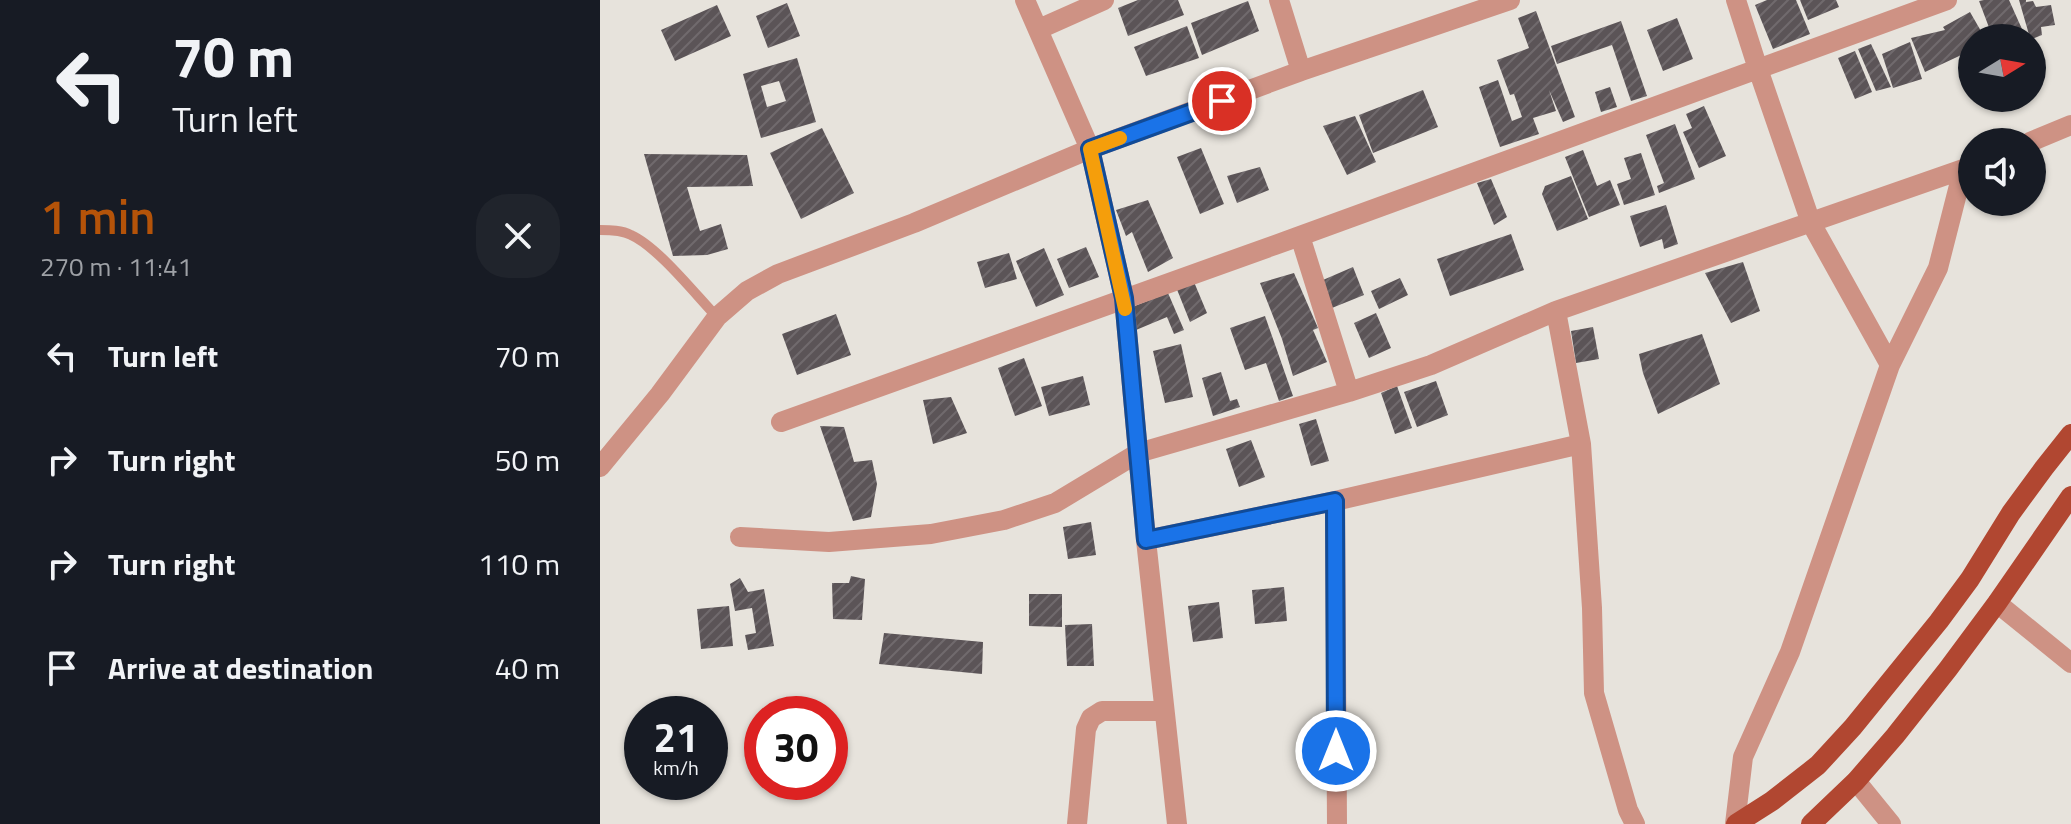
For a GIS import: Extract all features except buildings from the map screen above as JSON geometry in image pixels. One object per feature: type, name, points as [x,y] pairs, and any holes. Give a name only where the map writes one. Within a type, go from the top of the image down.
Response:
[{"type":"main road","points":[[1735,824],[1772,801],[1818,765],[1853,727],[1947,611],[2011,513],[2071,434]]},
{"type":"main road","points":[[1811,824],[1856,781],[1922,702],[1997,603],[2071,496]]},
{"type":"street","points":[[1025,0],[1090,149],[1124,298],[1177,824]]},
{"type":"street","points":[[1039,29],[1104,0]]},
{"type":"street","points":[[1279,0],[1301,71]]},
{"type":"street","points":[[600,467],[660,394],[717,317],[747,291],[778,274],[914,223],[1090,149],[1301,71],[1510,0]]},
{"type":"street","points":[[1736,0],[1811,223],[1890,365]]},
{"type":"street","points":[[781,422],[1947,0]]},
{"type":"street","points":[[2046,135],[2071,125]]},
{"type":"street","points":[[740,537],[829,542],[931,534],[1004,520],[1055,503],[1138,453],[1431,365],[1556,311],[1958,172]]},
{"type":"street","points":[[1735,824],[1743,757],[1790,652],[1890,365],[1938,268],[1958,201]]},
{"type":"street","points":[[1300,236],[1349,392]]},
{"type":"street","points":[[1556,311],[1581,444],[1592,608],[1594,693],[1623,795],[1635,824]]},
{"type":"street","points":[[1146,540],[1335,501],[1581,444]]},
{"type":"street","points":[[1335,501],[1337,824]]},
{"type":"street","points":[[1997,603],[2071,663]]},
{"type":"street","points":[[1077,824],[1086,729],[1091,718],[1102,711],[1164,711]]},
{"type":"street","points":[[1856,781],[1891,824]]},
{"type":"lane","points":[[600,230],[631,234],[659,255],[717,317]]},
{"type":"slow traffic","points":[[1120,138],[1090,149],[1125,309]]},
{"type":"route","points":[[1222,101],[1090,149],[1124,298],[1146,540],[1335,501],[1336,751]]}]
